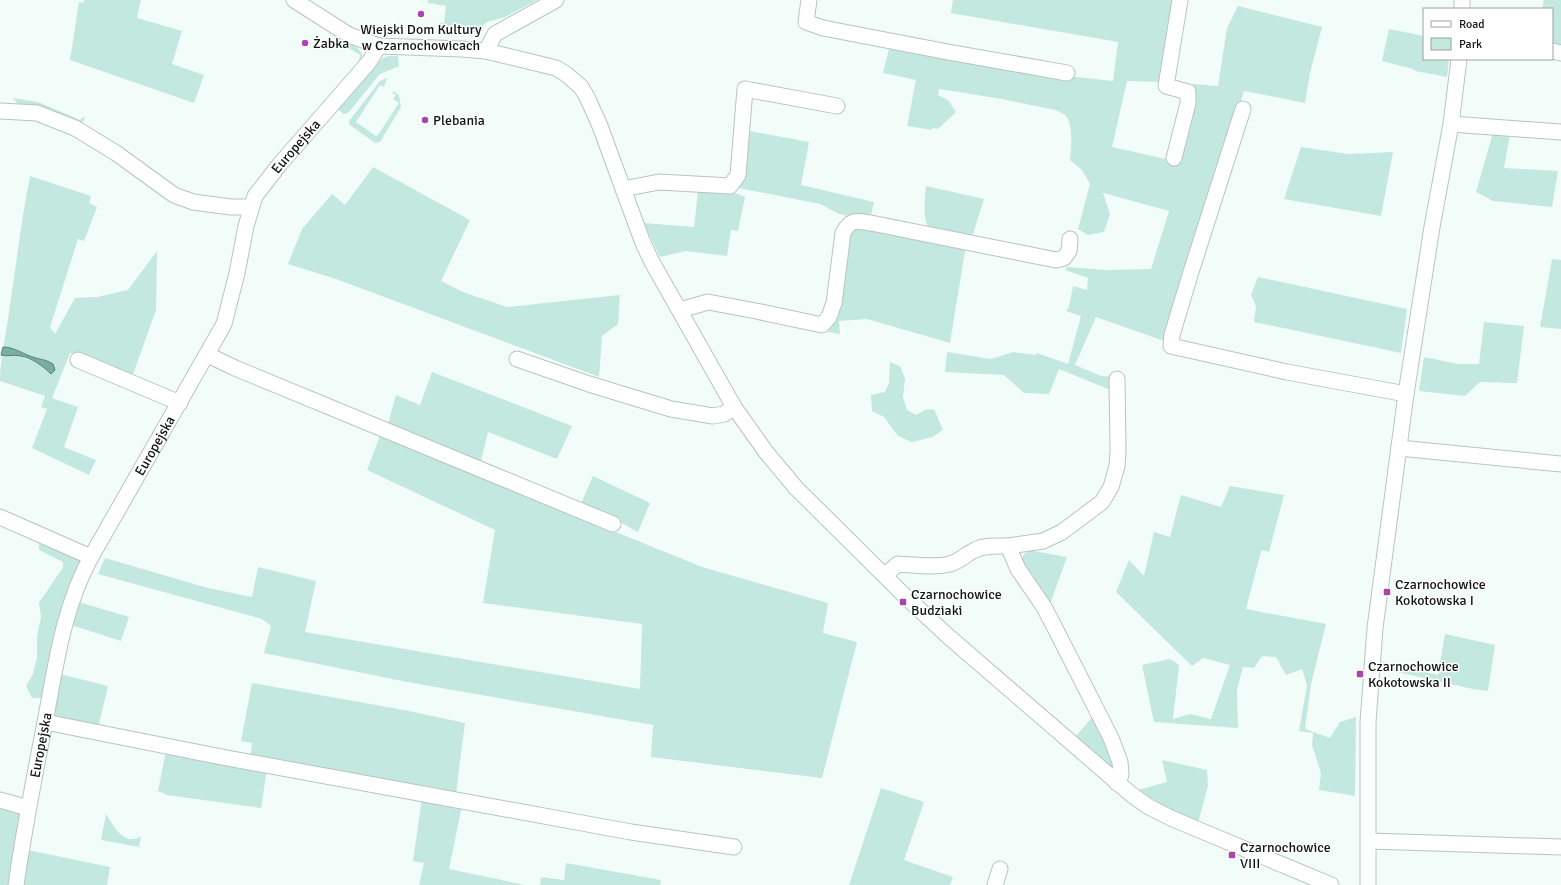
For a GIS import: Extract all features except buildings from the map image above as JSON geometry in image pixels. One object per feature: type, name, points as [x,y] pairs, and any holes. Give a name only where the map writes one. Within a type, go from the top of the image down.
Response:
[{"type":"street","points":[[294,0],[349,35],[379,46],[486,51],[556,68],[572,78],[581,87],[587,97],[600,126],[646,249],[734,407],[766,452],[796,488],[949,637],[1142,803],[1173,819],[1331,885]]},
{"type":"street","points":[[486,51],[495,34],[556,0]]},
{"type":"street","points":[[809,0],[806,22],[823,28],[1067,73]]},
{"type":"street","points":[[1174,158],[1188,103],[1188,92],[1166,86],[1180,0]]},
{"type":"street","name":"Europejska","points":[[16,885],[28,808],[45,722],[69,609],[78,583],[90,557],[208,355],[224,324],[229,309],[246,226],[254,196],[264,182],[369,62],[379,46]]},
{"type":"street","points":[[1368,885],[1368,727],[1376,622],[1406,394],[1450,124],[1459,60]]},
{"type":"street","points":[[623,189],[659,182],[730,186],[738,175],[745,89],[837,106]]},
{"type":"street","points":[[1242,109],[1188,282],[1170,346],[1287,372],[1406,394]]},
{"type":"street","points":[[0,111],[37,113],[76,128],[116,153],[174,195],[193,202],[231,207],[251,207]]},
{"type":"street","points":[[1450,124],[1561,132]]},
{"type":"street","points":[[680,310],[708,302],[749,309],[822,325],[829,317],[834,303],[843,233],[847,225],[854,221],[871,223],[1056,260],[1064,258],[1069,251],[1070,239]]},
{"type":"street","points":[[208,355],[234,368],[613,524]]},
{"type":"street","points":[[517,359],[671,410],[713,416],[724,414],[734,407]]},
{"type":"street","points":[[78,360],[180,403]]},
{"type":"street","points":[[885,575],[898,564],[930,567],[951,564],[964,558],[974,550],[988,546],[1008,546],[1043,541],[1062,532],[1102,502],[1111,487],[1117,466],[1116,379]]},
{"type":"street","points":[[1399,448],[1561,464]]},
{"type":"street","points":[[0,517],[90,557]]},
{"type":"street","points":[[1008,546],[1018,569],[1044,607],[1111,738],[1120,762],[1121,775],[1117,783]]},
{"type":"street","points":[[45,722],[226,758],[623,831],[734,847]]},
{"type":"street","points":[[0,800],[28,808]]},
{"type":"street","points":[[1369,841],[1561,847]]},
{"type":"street","points":[[995,885],[1000,869]]},
{"type":"green space","points":[[84,0],[141,0],[137,18],[182,31],[172,64],[204,75],[194,103],[70,60],[79,2],[84,3]]},
{"type":"green space","points":[[428,0],[537,0],[505,17],[487,22],[476,32],[471,33],[438,31],[438,23],[444,23],[446,6],[428,3]]},
{"type":"green space","points":[[953,0],[1175,0],[1159,82],[1127,81],[1112,147],[1179,162],[1193,84],[1218,86],[1227,28],[1238,6],[1322,27],[1310,73],[1305,103],[1244,91],[1167,342],[1096,317],[1075,365],[1101,376],[1114,377],[1113,391],[1059,369],[1049,394],[1024,393],[1004,375],[945,372],[947,352],[991,359],[1013,352],[1036,355],[1037,353],[1068,364],[1081,316],[1066,311],[1069,307],[1073,286],[1087,290],[1088,278],[1065,270],[1067,267],[1106,270],[1151,269],[1169,211],[1103,193],[1110,214],[1104,232],[1088,235],[1078,229],[1090,184],[1082,170],[1070,160],[1071,130],[1068,119],[1065,115],[1055,110],[939,89],[938,95],[948,100],[956,112],[938,129],[932,128],[932,130],[907,126],[916,80],[883,73],[890,45],[1067,76],[1113,81],[1118,42],[951,13]]},
{"type":"green space","points":[[1544,0],[1561,0],[1561,49],[1553,46],[1553,8],[1542,8]]},
{"type":"green space","points":[[1389,29],[1423,36],[1423,60],[1449,60],[1447,77],[1415,71],[1413,69],[1382,61]]},
{"type":"green space","points":[[338,38],[351,44],[359,50],[362,57],[359,62],[360,55],[336,40]]},
{"type":"green space","points":[[388,56],[398,56],[399,66],[380,74],[348,113],[344,114],[337,109],[362,77],[371,71],[383,58]]},
{"type":"green space","points":[[387,78],[384,87],[380,85],[356,122],[376,136],[378,135],[399,103],[393,99],[396,95],[392,93],[393,91],[399,95],[401,107],[380,142],[375,143],[350,125],[349,121],[380,81]]},
{"type":"green space","points":[[13,98],[38,102],[80,120],[85,116],[83,122],[80,124],[22,107]]},
{"type":"green space","points":[[744,130],[809,142],[801,185],[874,202],[870,220],[839,214],[820,204],[739,188]]},
{"type":"green space","points":[[1493,133],[1510,134],[1504,168],[1558,171],[1552,207],[1493,201],[1476,192]]},
{"type":"green space","points":[[1301,147],[1348,154],[1393,152],[1381,216],[1284,199]]},
{"type":"green space","points":[[373,167],[470,220],[441,281],[463,292],[507,307],[620,295],[618,324],[602,336],[599,377],[336,279],[288,264],[302,229],[332,194],[345,205]]},
{"type":"green space","points":[[30,176],[91,196],[89,203],[97,207],[84,241],[78,239],[50,327],[55,334],[75,298],[97,297],[128,290],[157,251],[156,310],[132,377],[70,353],[52,398],[78,407],[64,447],[96,460],[89,475],[32,448],[47,409],[41,407],[45,396],[0,381],[2,355]]},
{"type":"green space","points":[[926,186],[984,199],[971,240],[939,234],[929,228],[926,223],[924,210]]},
{"type":"green space","points":[[698,191],[738,194],[745,197],[738,231],[731,230],[727,256],[686,251],[660,257],[644,223],[694,227]]},
{"type":"green space","points":[[860,227],[966,245],[950,343],[867,319],[839,321],[840,334],[823,331],[850,233]]},
{"type":"green space","points":[[1552,259],[1561,260],[1561,329],[1540,327]]},
{"type":"green space","points":[[1258,277],[1407,309],[1401,353],[1254,322],[1256,306],[1251,295]]},
{"type":"green space","points":[[1484,322],[1524,326],[1517,383],[1480,382],[1465,396],[1419,391],[1424,357],[1458,364],[1479,364]]},
{"type":"green space","points":[[890,362],[900,366],[905,379],[903,397],[907,410],[916,415],[925,410],[934,409],[943,430],[932,437],[912,442],[898,436],[884,417],[872,411],[871,395],[885,392],[889,383]]},
{"type":"green space","points":[[432,372],[572,426],[557,459],[488,432],[480,465],[387,428],[396,395],[420,405]]},
{"type":"green space","points":[[380,436],[702,567],[828,603],[823,633],[857,642],[822,778],[651,757],[653,725],[407,682],[264,653],[271,626],[262,619],[98,574],[105,558],[208,588],[252,597],[258,567],[316,581],[305,632],[640,689],[642,624],[483,603],[495,530],[367,470]]},
{"type":"green space","points":[[593,476],[650,503],[638,532],[618,521],[580,506]]},
{"type":"green space","points":[[1230,486],[1284,495],[1269,552],[1262,550],[1260,555],[1246,609],[1326,624],[1311,684],[1305,729],[1330,738],[1340,722],[1356,717],[1355,796],[1319,790],[1321,773],[1312,745],[1313,733],[1299,731],[1307,685],[1302,669],[1286,675],[1276,657],[1262,656],[1254,668],[1243,667],[1237,689],[1238,728],[1154,722],[1142,665],[1170,659],[1179,665],[1173,719],[1190,714],[1211,719],[1230,665],[1203,658],[1192,666],[1116,592],[1129,560],[1144,576],[1154,532],[1170,537],[1181,495],[1221,507]]},
{"type":"green space","points":[[39,541],[81,559],[81,563],[44,698],[32,698],[26,686],[33,674],[37,657],[37,636],[41,617],[39,602],[63,568],[63,562],[39,550]]},
{"type":"green space","points":[[1029,550],[1067,557],[1049,607],[1021,565],[1023,555]]},
{"type":"green space","points":[[79,602],[129,617],[121,641],[71,625]]},
{"type":"green space","points":[[1445,634],[1495,645],[1488,691],[1379,668],[1380,661],[1438,675]]},
{"type":"green space","points":[[60,674],[108,686],[98,728],[56,720],[53,713]]},
{"type":"green space","points":[[252,683],[404,710],[465,723],[456,793],[250,758],[252,743],[241,741]]},
{"type":"green space","points":[[1094,715],[1116,768],[1113,772],[1076,736]]},
{"type":"green space","points":[[166,751],[267,770],[261,808],[167,795],[158,791]]},
{"type":"green space","points":[[1162,760],[1207,770],[1208,786],[1198,823],[1185,819],[1138,790],[1167,782]]},
{"type":"green space","points":[[881,788],[924,802],[904,860],[953,877],[950,885],[849,885]]},
{"type":"green space","points":[[422,798],[462,806],[449,869],[525,885],[419,885],[424,863],[413,861]]},
{"type":"green space","points":[[0,805],[22,811],[12,885],[0,885]]},
{"type":"green space","points":[[106,814],[120,834],[129,839],[135,839],[141,836],[139,847],[101,840]]},
{"type":"green space","points":[[28,850],[110,867],[107,885],[24,885]]},
{"type":"green space","points":[[566,863],[661,880],[660,885],[540,885],[541,877],[564,880]]},
{"type":"shaded area","points":[[3,347],[12,348],[32,357],[49,362],[53,364],[55,370],[51,374],[41,365],[29,358],[18,355],[1,355]]},
{"type":"place","name":"Wiejski Dom Kultury w Czarnochowicach","points":[[421,14]]},
{"type":"place","name":"Żabka","points":[[305,43]]},
{"type":"place","name":"Plebania","points":[[425,120]]},
{"type":"place","name":"Czarnochowice Kokotowska I","points":[[1387,592]]},
{"type":"place","name":"Czarnochowice Budziaki","points":[[903,602]]},
{"type":"place","name":"Czarnochowice Kokotowska II","points":[[1360,674]]},
{"type":"place","name":"Czarnochowice VIII","points":[[1232,855]]}]
